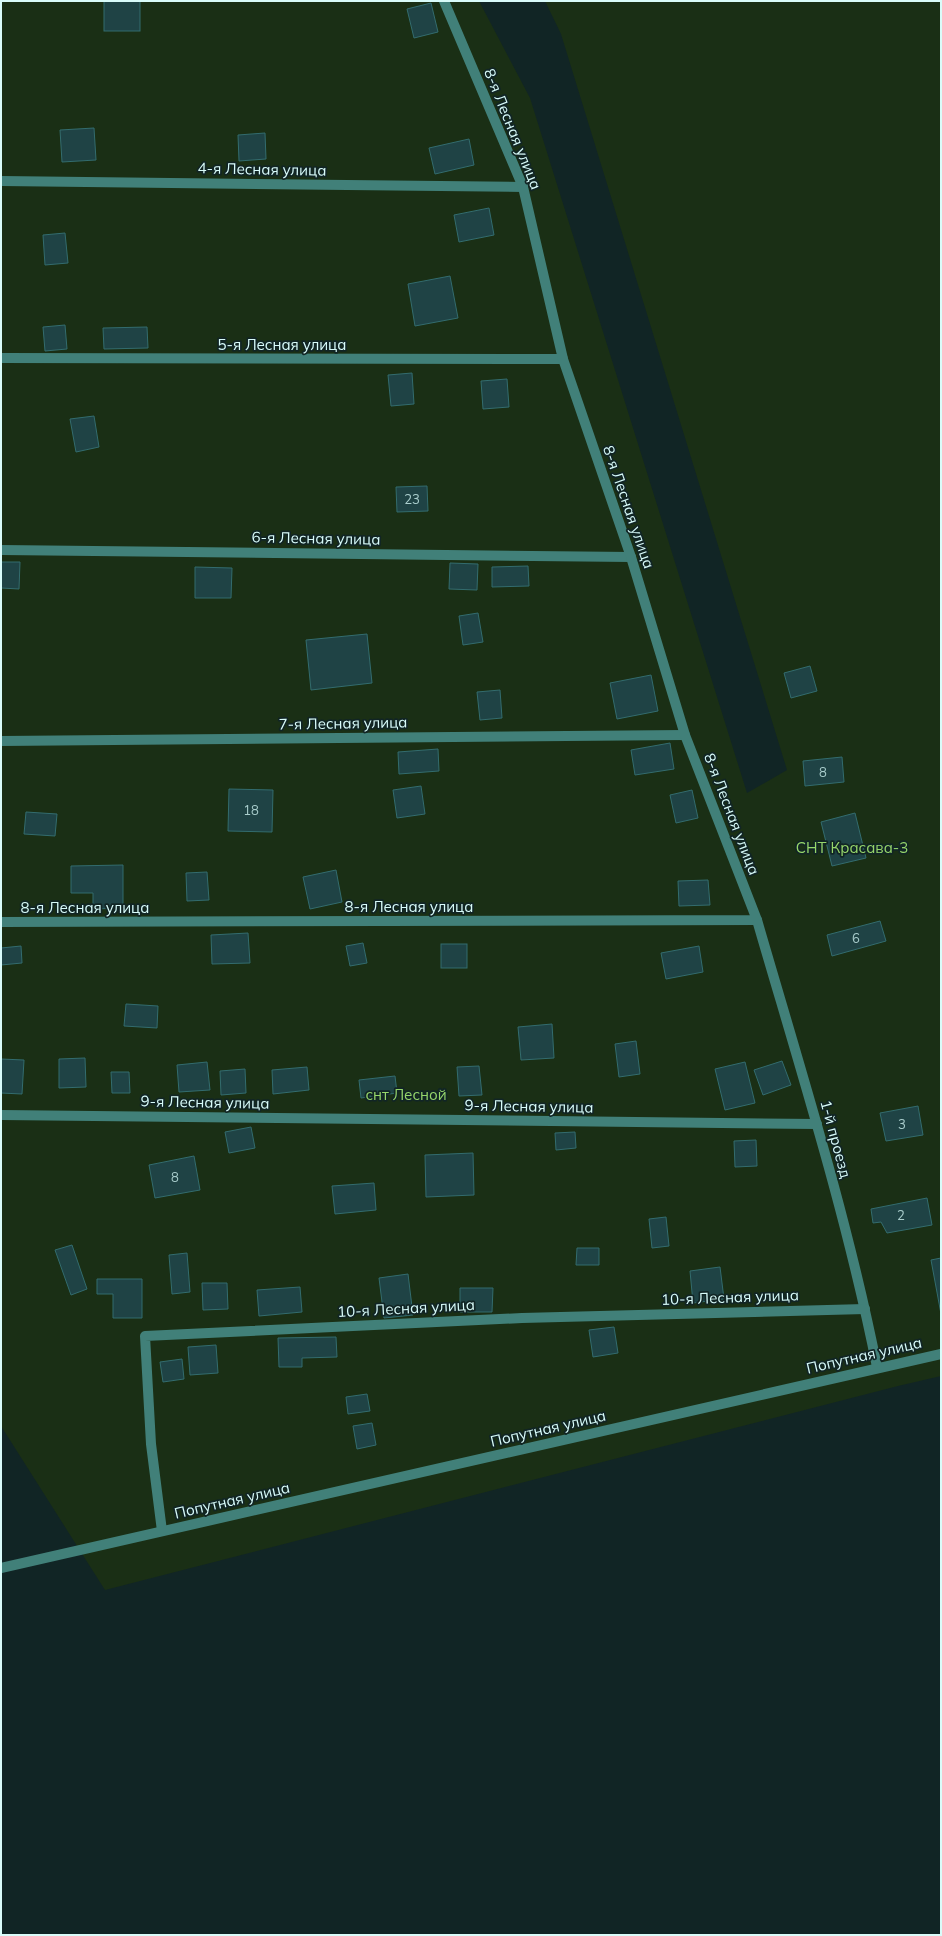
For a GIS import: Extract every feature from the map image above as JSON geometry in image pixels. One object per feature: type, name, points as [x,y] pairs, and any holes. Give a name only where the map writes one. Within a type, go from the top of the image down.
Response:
[{"type":"street","name":"8-я Лесная улица","points":[[1,922],[757,920],[685,735],[631,557],[563,360],[522,187],[444,1]]},
{"type":"street","name":"4-я Лесная улица","points":[[1,181],[522,187]]},
{"type":"street","name":"5-я Лесная улица","points":[[1,358],[563,360]]},
{"type":"street","name":"6-я Лесная улица","points":[[1,550],[631,557]]},
{"type":"street","name":"7-я Лесная улица","points":[[1,741],[685,735]]},
{"type":"street","name":"1-й проезд","points":[[757,920],[817,1124],[865,1309],[877,1368]]},
{"type":"street","name":"9-я Лесная улица","points":[[1,1115],[817,1124]]},
{"type":"street","name":"10-я Лесная улица","points":[[162,1531],[151,1444],[145,1336],[530,1318],[865,1309]]},
{"type":"street","name":"Попутная улица","points":[[1,1568],[941,1354]]},
{"type":"green space","name":"снт Лесной","points":[[1,1],[479,1],[530,98],[747,793],[787,770],[561,34],[545,1],[941,1],[941,1376],[105,1590],[1,1426]]},
{"type":"building","points":[[104,1],[140,1],[140,31],[104,31]]},
{"type":"building","points":[[431,3],[438,32],[414,38],[407,9]]},
{"type":"building","points":[[94,128],[96,160],[62,162],[60,130]]},
{"type":"building","points":[[265,133],[266,159],[239,161],[238,135]]},
{"type":"building","points":[[469,139],[474,165],[435,174],[429,148]]},
{"type":"building","points":[[489,208],[494,235],[459,242],[454,215]]},
{"type":"building","points":[[65,233],[68,263],[45,265],[43,235]]},
{"type":"building","points":[[450,276],[458,318],[415,326],[408,284]]},
{"type":"building","points":[[65,325],[67,349],[45,351],[43,327]]},
{"type":"building","points":[[147,327],[148,348],[104,349],[103,328]]},
{"type":"building","points":[[412,373],[414,404],[391,406],[388,375]]},
{"type":"building","points":[[507,379],[509,407],[483,409],[481,381]]},
{"type":"building","points":[[94,416],[99,447],[76,452],[70,419]]},
{"type":"building","points":[[427,486],[428,511],[397,512],[396,487]]},
{"type":"building","points":[[1,562],[20,562],[19,589],[1,588]]},
{"type":"building","points":[[450,563],[478,564],[477,590],[449,589]]},
{"type":"building","points":[[528,566],[529,586],[492,587],[492,567]]},
{"type":"building","points":[[195,567],[232,568],[231,598],[195,598]]},
{"type":"building","points":[[478,613],[483,642],[463,645],[459,616]]},
{"type":"building","points":[[367,634],[372,683],[311,690],[306,640]]},
{"type":"building","points":[[810,666],[817,691],[791,698],[784,673]]},
{"type":"building","points":[[651,675],[658,711],[617,719],[610,683]]},
{"type":"building","points":[[500,690],[502,718],[480,720],[477,692]]},
{"type":"building","points":[[670,743],[674,769],[635,775],[631,750]]},
{"type":"building","points":[[438,749],[439,771],[399,774],[398,752]]},
{"type":"building","points":[[842,757],[844,782],[805,786],[803,761]]},
{"type":"building","points":[[421,786],[425,814],[397,818],[393,790]]},
{"type":"building","points":[[229,789],[273,790],[272,832],[228,831]]},
{"type":"building","points":[[692,790],[698,818],[676,823],[670,795]]},
{"type":"building","points":[[26,812],[57,814],[55,836],[24,834]]},
{"type":"building","points":[[855,813],[866,858],[832,866],[821,822]]},
{"type":"building","points":[[123,865],[123,908],[93,909],[93,893],[71,893],[71,866]]},
{"type":"building","points":[[336,870],[342,902],[310,909],[303,877]]},
{"type":"building","points":[[207,872],[209,900],[187,901],[186,873]]},
{"type":"building","points":[[708,880],[710,905],[679,906],[678,881]]},
{"type":"building","points":[[880,921],[886,941],[832,956],[827,935]]},
{"type":"building","points":[[248,933],[250,963],[212,964],[211,935]]},
{"type":"building","points":[[363,943],[367,963],[350,966],[346,946]]},
{"type":"building","points":[[441,944],[467,944],[467,968],[441,968]]},
{"type":"building","points":[[21,946],[22,963],[1,965],[1,948]]},
{"type":"building","points":[[699,946],[703,972],[666,979],[661,953]]},
{"type":"building","points":[[126,1004],[158,1006],[157,1028],[124,1026]]},
{"type":"building","points":[[552,1024],[554,1058],[521,1060],[518,1027]]},
{"type":"building","points":[[636,1041],[640,1074],[619,1077],[615,1044]]},
{"type":"building","points":[[85,1058],[86,1087],[59,1088],[59,1059]]},
{"type":"building","points":[[1,1059],[24,1060],[22,1094],[1,1093]]},
{"type":"building","points":[[782,1061],[791,1085],[763,1095],[754,1070]]},
{"type":"building","points":[[207,1062],[210,1090],[179,1092],[177,1065]]},
{"type":"building","points":[[745,1062],[755,1103],[725,1110],[715,1069]]},
{"type":"building","points":[[479,1066],[482,1095],[459,1096],[457,1067]]},
{"type":"building","points":[[307,1067],[309,1090],[273,1094],[272,1070]]},
{"type":"building","points":[[245,1069],[246,1093],[221,1095],[220,1071]]},
{"type":"building","points":[[111,1072],[129,1072],[130,1093],[112,1093]]},
{"type":"building","points":[[395,1076],[397,1093],[361,1098],[359,1080]]},
{"type":"building","points":[[918,1106],[923,1135],[886,1141],[880,1113]]},
{"type":"building","points":[[251,1127],[255,1148],[229,1153],[225,1132]]},
{"type":"building","points":[[575,1132],[576,1148],[556,1150],[555,1133]]},
{"type":"building","points":[[756,1140],[757,1166],[735,1167],[734,1141]]},
{"type":"building","points":[[473,1153],[474,1195],[426,1197],[425,1155]]},
{"type":"building","points":[[194,1156],[200,1190],[155,1198],[149,1165]]},
{"type":"building","points":[[374,1183],[376,1210],[335,1214],[332,1186]]},
{"type":"building","points":[[927,1198],[932,1225],[887,1233],[881,1222],[873,1223],[871,1209]]},
{"type":"building","points":[[666,1217],[669,1246],[652,1248],[649,1219]]},
{"type":"building","points":[[72,1245],[87,1289],[71,1295],[55,1250]]},
{"type":"building","points":[[577,1248],[599,1248],[599,1265],[576,1265]]},
{"type":"building","points":[[187,1253],[190,1292],[172,1294],[169,1255]]},
{"type":"building","points":[[941,1258],[941,1314],[931,1260]]},
{"type":"building","points":[[720,1267],[724,1299],[693,1303],[690,1271]]},
{"type":"building","points":[[408,1274],[413,1315],[384,1318],[379,1278]]},
{"type":"building","points":[[97,1279],[142,1279],[142,1318],[113,1318],[113,1294],[97,1294]]},
{"type":"building","points":[[202,1283],[227,1283],[228,1309],[203,1310]]},
{"type":"building","points":[[300,1287],[302,1312],[259,1316],[257,1290]]},
{"type":"building","points":[[460,1288],[493,1288],[492,1312],[460,1312]]},
{"type":"building","points":[[614,1327],[618,1353],[593,1357],[589,1330]]},
{"type":"building","points":[[336,1337],[337,1357],[302,1358],[302,1367],[279,1367],[278,1338]]},
{"type":"building","points":[[216,1345],[218,1373],[190,1375],[188,1347]]},
{"type":"building","points":[[182,1359],[184,1379],[163,1382],[160,1362]]},
{"type":"building","points":[[367,1394],[370,1411],[348,1414],[346,1397]]},
{"type":"building","points":[[372,1423],[376,1445],[357,1449],[353,1426]]},
{"type":"park label","name":"СНТ Красава-3","points":[[852,847]]}]
